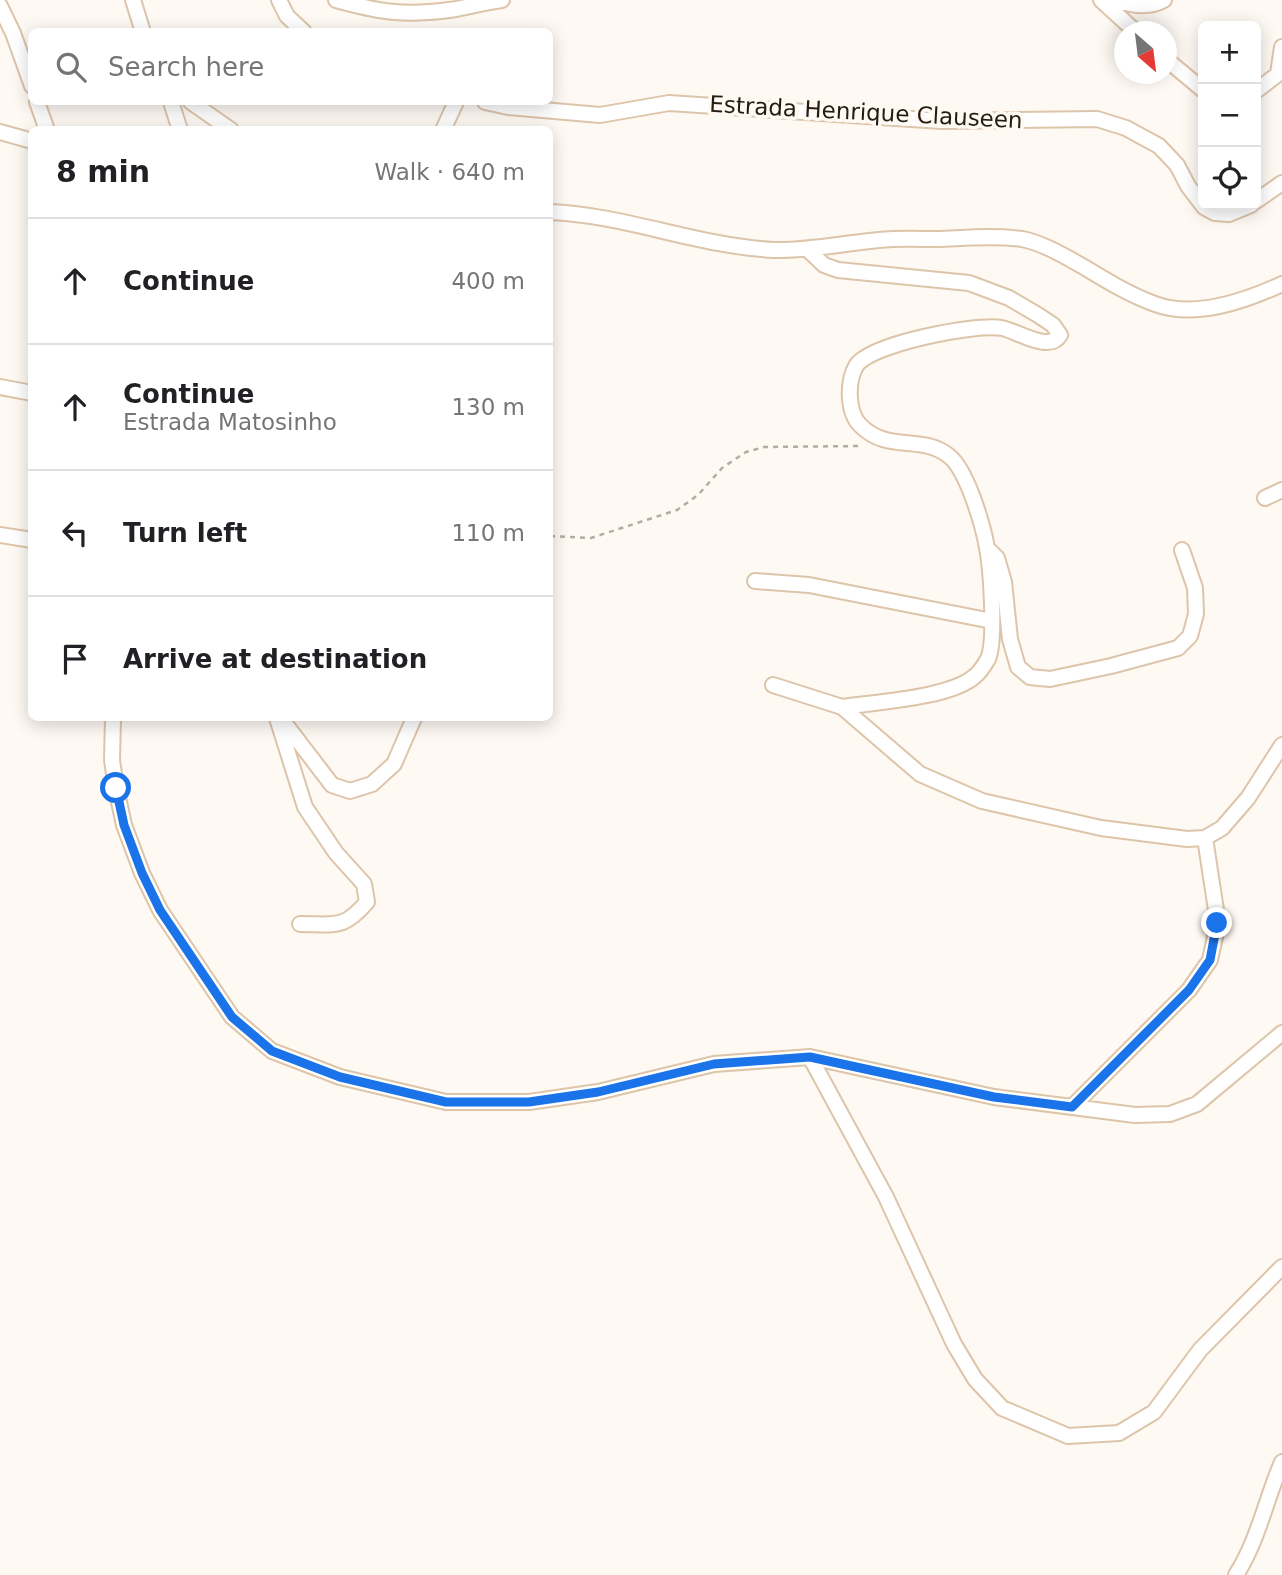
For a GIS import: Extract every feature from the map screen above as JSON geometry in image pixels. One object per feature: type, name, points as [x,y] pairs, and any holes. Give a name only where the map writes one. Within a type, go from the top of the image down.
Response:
[{"type":"street","points":[[132,0],[142,28]]},
{"type":"street","points":[[279,0],[287,16],[300,28]]},
{"type":"street","points":[[336,0],[403,15],[502,0]]},
{"type":"street","points":[[1101,0],[1124,21]]},
{"type":"street","points":[[1115,0],[1144,6],[1164,0]]},
{"type":"street","points":[[0,6],[28,75]]},
{"type":"street","points":[[1261,87],[1278,74],[1282,47]]},
{"type":"street","points":[[1177,67],[1198,85]]},
{"type":"street","name":"Estrada Henrique Clauseen","points":[[499,105],[600,115],[669,103],[942,121],[1097,119],[1126,128],[1159,146],[1177,165],[1198,199]]},
{"type":"street","points":[[38,105],[46,126]]},
{"type":"street","points":[[172,105],[179,126]]},
{"type":"street","points":[[195,105],[225,126]]},
{"type":"street","points":[[445,126],[455,105]]},
{"type":"street","points":[[0,132],[28,140]]},
{"type":"street","points":[[1261,198],[1282,183]]},
{"type":"street","name":"Estrada Henrique Clauseen","points":[[1210,210],[1229,214],[1239,210]]},
{"type":"street","points":[[553,212],[597,217],[735,247],[807,249],[881,239],[999,237],[1026,240],[1065,256],[1120,288],[1157,305],[1185,310],[1223,305],[1282,284]]},
{"type":"street","points":[[807,249],[824,265],[838,270],[969,284],[1009,299],[1059,330],[1058,339],[1051,342],[1040,342],[1001,328],[952,332],[888,346],[862,359],[855,367],[850,400],[859,425],[878,439],[930,446],[949,456],[960,468],[967,482],[987,548],[992,621],[989,658],[975,676],[956,688],[842,707]]},
{"type":"street","points":[[0,387],[28,392]]},
{"type":"street","points":[[1265,498],[1282,490]]},
{"type":"street","points":[[0,535],[28,539]]},
{"type":"street","points":[[987,548],[997,558],[1004,582],[1010,639],[1018,667],[1030,677],[1050,679],[1178,648],[1190,636],[1196,614],[1195,588],[1182,550]]},
{"type":"street","points":[[754,581],[809,585],[992,621]]},
{"type":"street","points":[[774,685],[842,707],[920,774],[982,801],[1101,828],[1187,839],[1205,838],[1222,828],[1248,798],[1282,745]]},
{"type":"street","points":[[113,721],[112,761],[124,825],[142,873],[160,910],[232,1017],[272,1051],[340,1077],[446,1102],[529,1102],[598,1092],[714,1064],[810,1057],[994,1097],[1135,1115],[1170,1114],[1196,1104],[1282,1033]]},
{"type":"street","points":[[280,721],[305,807],[336,853],[364,884],[368,902],[353,919],[338,924],[300,924]]},
{"type":"street","points":[[281,721],[332,785],[350,791],[372,784],[394,764],[413,721]]},
{"type":"street","points":[[1072,1107],[1189,990],[1210,960],[1217,923],[1205,838]]},
{"type":"street","points":[[810,1057],[886,1197],[954,1344],[975,1378],[1002,1408],[1068,1436],[1119,1433],[1154,1412],[1200,1350],[1282,1267]]},
{"type":"street","points":[[1236,1575],[1243,1564],[1282,1462]]},
{"type":"path","points":[[553,536],[591,538],[677,510],[698,495],[722,468],[746,452],[764,447],[861,446],[878,439]]},
{"type":"route","points":[[116,788],[124,825],[142,873],[160,910],[232,1017],[272,1051],[340,1077],[446,1102],[529,1102],[598,1092],[714,1064],[810,1057],[994,1097],[1072,1107],[1189,990],[1210,960],[1217,923]]}]
